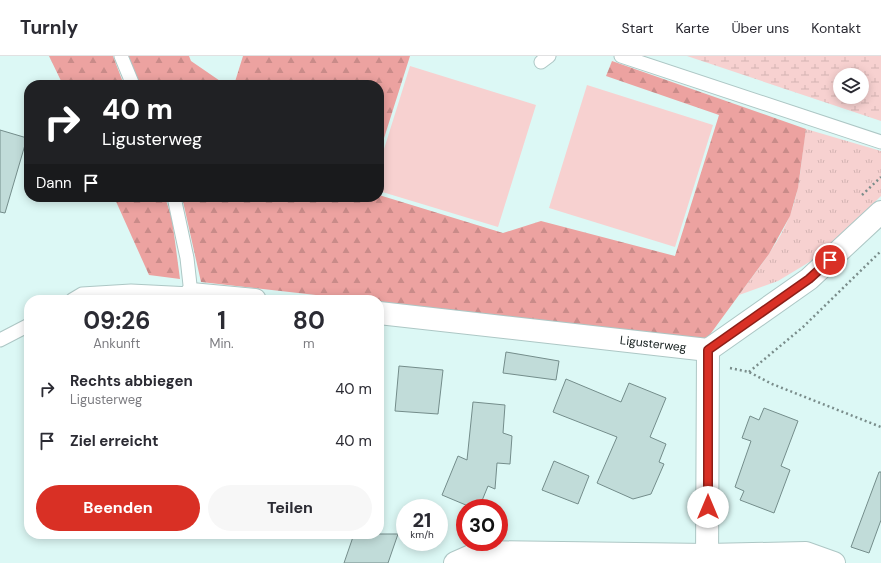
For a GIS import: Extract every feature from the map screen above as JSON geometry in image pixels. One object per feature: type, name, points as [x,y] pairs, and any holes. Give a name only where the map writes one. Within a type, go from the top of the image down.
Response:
[{"type":"street","points":[[707,559],[708,357],[809,279],[881,212]]},
{"type":"street","points":[[191,294],[202,295]]},
{"type":"street","name":"Ligusterweg","points":[[384,314],[708,357]]},
{"type":"street","points":[[455,563],[480,552],[707,559],[806,553],[834,563]]},
{"type":"lane","points":[[121,56],[131,80]]},
{"type":"lane","points":[[621,56],[881,142]]},
{"type":"lane","points":[[80,295],[131,291],[191,294],[187,258],[175,202]]},
{"type":"lane","points":[[0,340],[24,328]]},
{"type":"path","points":[[749,372],[803,327],[881,251]]},
{"type":"path","points":[[708,357],[749,372],[772,384],[881,427]]},
{"type":"green space","points":[[49,56],[113,56],[122,80],[61,80]]},
{"type":"green space","points":[[127,56],[189,56],[191,61],[219,80],[138,80]]},
{"type":"green space","points":[[243,56],[410,56],[384,138],[384,80],[236,80]]},
{"type":"green space","points":[[687,56],[881,56],[881,121]]},
{"type":"green space","points":[[612,61],[806,129],[798,188],[790,216],[769,254],[706,340],[384,303],[384,295],[316,295],[201,282],[183,202],[384,202],[384,197],[503,233],[541,221],[675,256],[719,115],[606,76]]},
{"type":"green space","points":[[410,66],[536,105],[498,227],[384,193],[384,149]]},
{"type":"green space","points":[[587,85],[713,125],[675,247],[549,208]]},
{"type":"green space","points":[[806,129],[881,151],[881,196],[821,255],[778,281],[739,295],[774,246],[790,215],[799,183]]},
{"type":"green space","points":[[116,202],[167,202],[172,219],[180,279],[149,275]]},
{"type":"building","points":[[0,130],[24,137],[24,148],[5,213],[0,212]]},
{"type":"building","points":[[506,352],[559,361],[556,380],[503,373]]},
{"type":"building","points":[[399,366],[443,370],[438,414],[395,411]]},
{"type":"building","points":[[566,379],[621,402],[629,383],[666,398],[650,437],[666,444],[659,462],[664,464],[651,494],[633,499],[597,483],[617,437],[553,412]]},
{"type":"building","points":[[473,402],[505,405],[503,433],[512,436],[510,464],[497,463],[495,489],[488,486],[483,499],[456,499],[456,501],[442,495],[458,456],[467,460]]},
{"type":"building","points":[[764,408],[798,421],[781,466],[790,470],[774,513],[740,500],[744,491],[735,487],[751,441],[742,438],[750,416],[759,420]]},
{"type":"building","points":[[554,461],[589,476],[578,504],[542,490]]},
{"type":"building","points":[[879,472],[881,472],[881,520],[869,553],[851,547]]},
{"type":"building","points":[[384,534],[396,534],[396,540],[388,563],[344,563],[352,539],[384,539]]},
{"type":"route","points":[[708,507],[708,350],[809,279],[830,260]]}]
